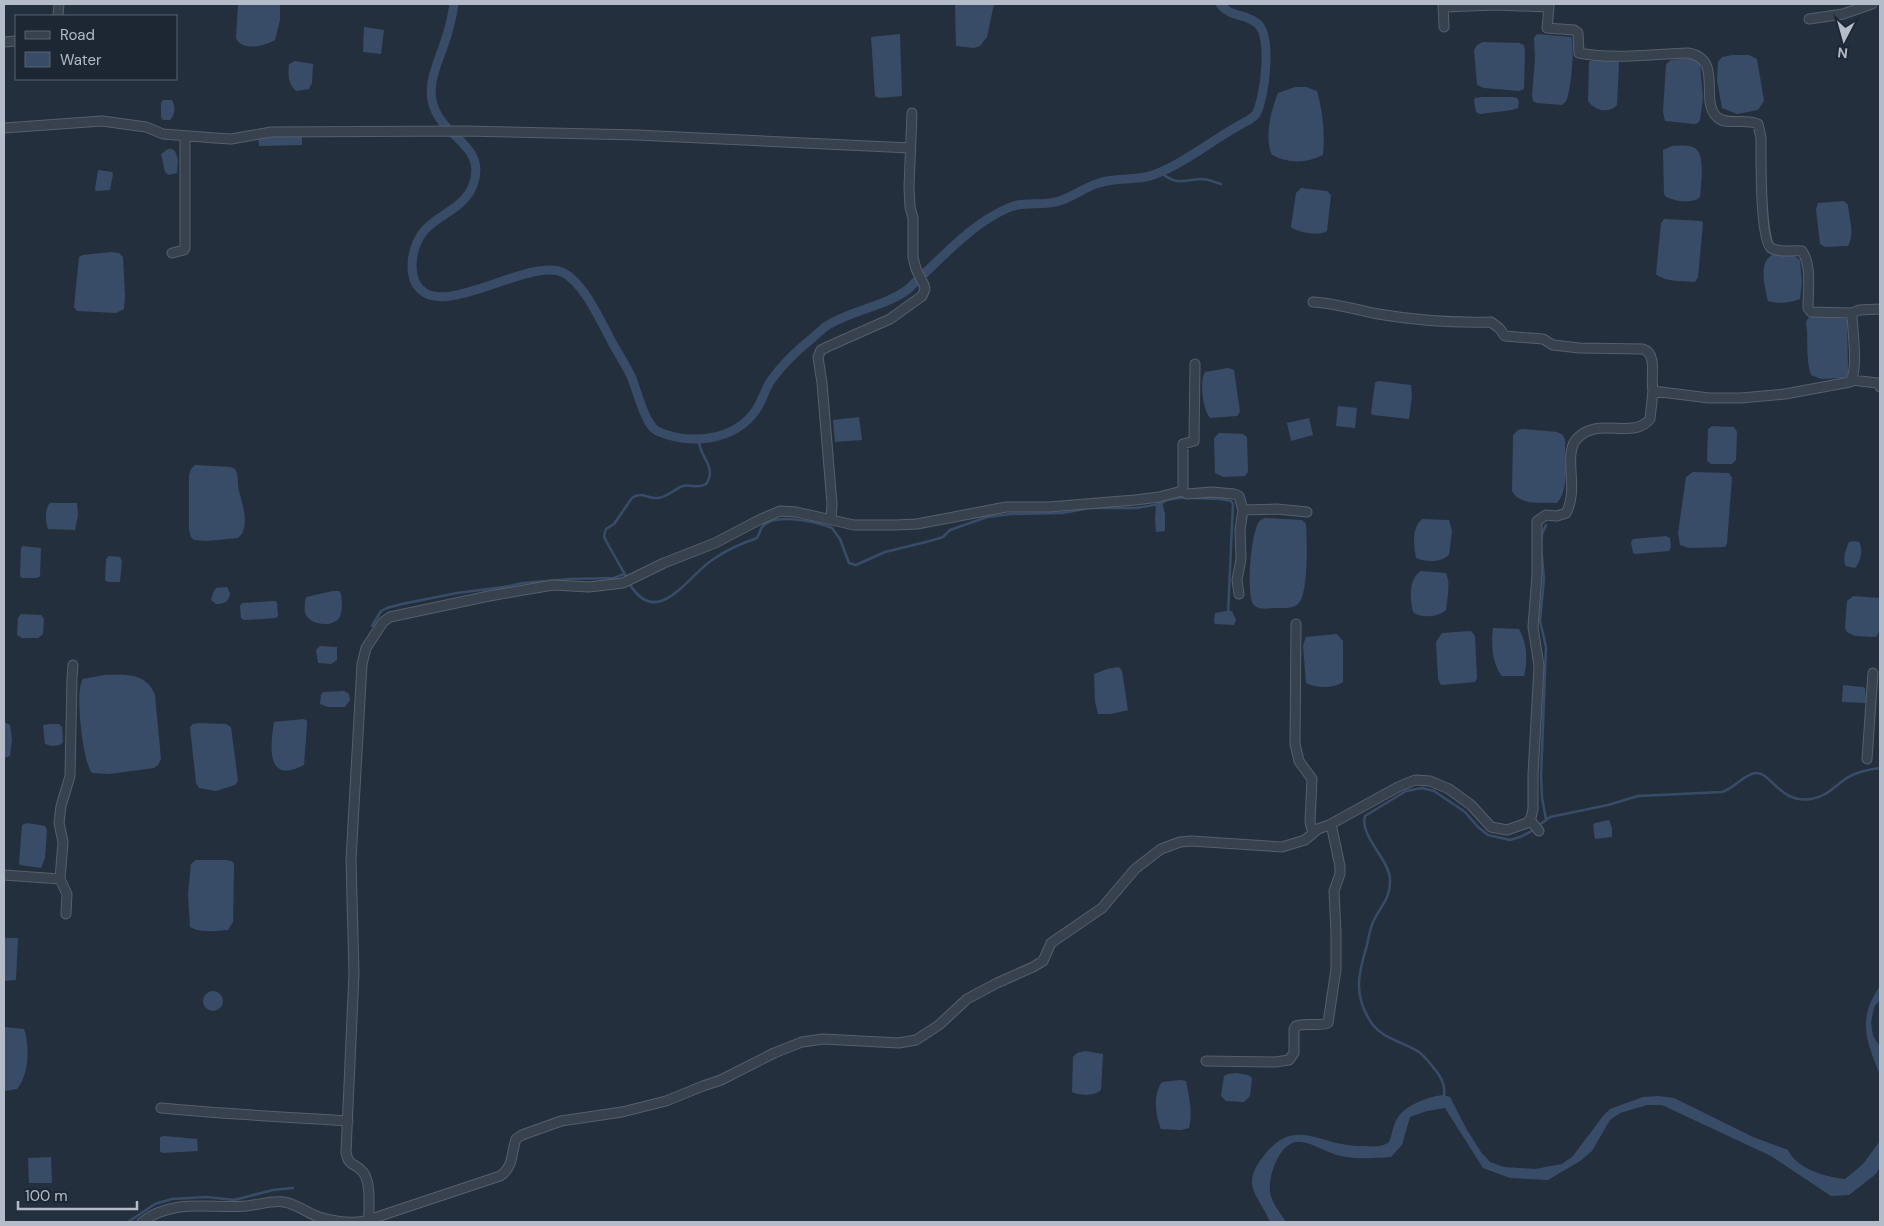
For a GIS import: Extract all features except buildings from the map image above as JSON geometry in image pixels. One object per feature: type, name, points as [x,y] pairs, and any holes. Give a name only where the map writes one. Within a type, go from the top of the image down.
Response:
[{"type":"street","points":[[1809,19],[1842,14],[1872,4]]},
{"type":"street","points":[[1444,27],[1443,5],[1549,7],[1547,28],[1574,30],[1578,33],[1580,53],[1624,56],[1688,53],[1698,55],[1704,60],[1710,80],[1712,112],[1715,116],[1732,122],[1749,120],[1758,124],[1761,138],[1766,242],[1771,248],[1778,250],[1802,251],[1807,265],[1808,308],[1811,312],[1852,313],[1859,310],[1880,309]]},
{"type":"street","points":[[831,520],[832,504],[822,383],[818,357],[821,350],[890,319],[922,296],[924,285],[913,258],[913,218],[910,207],[912,113]]},
{"type":"street","points":[[4,128],[102,121],[146,127],[163,134],[231,139],[271,132],[464,131],[637,135],[910,148]]},
{"type":"street","points":[[172,253],[184,250],[185,248],[185,136]]},
{"type":"street","points":[[1313,302],[1342,305],[1396,316],[1491,322],[1505,336],[1544,339],[1553,345],[1579,348],[1643,348],[1652,355],[1651,380],[1653,391],[1648,422],[1635,428],[1594,428],[1579,437],[1574,442],[1571,452],[1573,485],[1570,507],[1566,513],[1557,516],[1546,515],[1537,521],[1537,575],[1533,627],[1539,666],[1531,821],[1539,832]]},
{"type":"street","points":[[1851,380],[1854,367],[1852,313]]},
{"type":"street","points":[[1182,491],[1183,444],[1194,441],[1195,364]]},
{"type":"street","points":[[1653,391],[1709,398],[1741,398],[1785,394],[1842,384],[1851,380],[1878,383],[1880,387]]},
{"type":"street","points":[[369,1221],[368,1192],[365,1177],[347,1158],[354,973],[351,860],[362,664],[366,648],[383,622],[390,617],[536,588],[560,585],[589,587],[628,580],[664,563],[715,544],[780,511],[796,512],[854,525],[879,526],[917,524],[1006,507],[1135,500],[1160,497],[1182,491],[1187,494],[1234,494],[1239,496],[1243,510],[1240,530],[1241,559],[1237,580],[1239,594]]},
{"type":"street","points":[[1243,510],[1278,509],[1307,512]]},
{"type":"street","points":[[1296,624],[1295,744],[1299,761],[1312,780],[1310,822],[1314,833]]},
{"type":"street","points":[[66,914],[67,894],[60,879],[63,842],[59,823],[61,806],[70,776],[73,665]]},
{"type":"street","points":[[1867,760],[1873,673]]},
{"type":"street","points":[[142,1222],[160,1211],[172,1208],[188,1206],[237,1207],[262,1205],[275,1201],[293,1204],[319,1217],[336,1221],[369,1221],[500,1176],[509,1167],[516,1139],[552,1124],[666,1102],[696,1088],[727,1078],[756,1062],[802,1042],[823,1039],[899,1043],[916,1040],[938,1025],[967,1000],[1043,961],[1051,943],[1102,908],[1134,869],[1168,846],[1191,841],[1282,847],[1305,840],[1314,833],[1398,787],[1415,780],[1430,781],[1449,789],[1471,805],[1491,827],[1507,830],[1531,821]]},
{"type":"street","points":[[1206,1060],[1249,1062],[1289,1060],[1294,1053],[1294,1029],[1296,1026],[1328,1023],[1336,969],[1334,891],[1340,874],[1331,824]]},
{"type":"street","points":[[4,875],[60,879]]},
{"type":"street","points":[[161,1108],[240,1116],[348,1122]]},
{"type":"water","points":[[238,4],[280,4],[280,20],[275,40],[254,46],[243,45],[239,42],[236,38]]},
{"type":"water","points":[[955,4],[994,4],[987,37],[980,46],[974,48],[956,46]]},
{"type":"water","points":[[364,27],[384,30],[381,54],[363,52]]},
{"type":"water","points":[[900,34],[902,96],[879,98],[875,96],[871,37]]},
{"type":"water","points":[[1537,34],[1571,37],[1573,58],[1571,77],[1567,99],[1562,105],[1533,101],[1534,38]]},
{"type":"water","points":[[1483,42],[1519,43],[1524,45],[1524,89],[1519,91],[1484,88],[1477,85],[1474,50],[1477,45]]},
{"type":"water","points":[[1749,55],[1757,59],[1764,101],[1758,110],[1737,114],[1722,108],[1717,81],[1718,62],[1722,57]]},
{"type":"water","points":[[1693,58],[1698,60],[1700,64],[1703,98],[1700,120],[1694,124],[1665,121],[1663,112],[1666,64],[1671,60]]},
{"type":"water","points":[[1604,59],[1618,60],[1619,63],[1617,105],[1610,110],[1598,109],[1588,101],[1589,62]]},
{"type":"water","points":[[295,61],[313,64],[312,83],[309,89],[296,91],[291,85],[289,64]]},
{"type":"water","points":[[1295,87],[1306,87],[1317,91],[1324,131],[1323,155],[1311,160],[1291,161],[1278,158],[1272,155],[1270,148],[1271,116],[1278,93]]},
{"type":"water","points":[[1475,98],[1517,98],[1519,102],[1518,108],[1480,114],[1476,112],[1474,100]]},
{"type":"water","points":[[163,100],[172,100],[174,105],[173,116],[170,120],[163,120],[161,117],[161,103]]},
{"type":"water","points":[[302,135],[302,145],[259,146],[258,136]]},
{"type":"water","points":[[1672,146],[1691,146],[1699,152],[1702,179],[1700,197],[1692,201],[1679,201],[1666,197],[1664,194],[1663,150]]},
{"type":"water","points":[[168,149],[175,151],[178,160],[177,173],[169,175],[165,172],[161,154]]},
{"type":"water","points":[[98,170],[112,172],[110,190],[96,191]]},
{"type":"water","points":[[1301,188],[1327,191],[1331,195],[1327,231],[1323,233],[1309,233],[1291,227],[1296,193]]},
{"type":"water","points":[[1844,201],[1848,205],[1851,231],[1850,242],[1848,246],[1825,247],[1820,244],[1816,209],[1818,203]]},
{"type":"water","points":[[1664,219],[1702,221],[1703,223],[1698,277],[1695,282],[1669,280],[1656,274],[1661,223]]},
{"type":"water","points":[[111,252],[119,253],[123,257],[124,309],[116,313],[77,311],[74,307],[79,257]]},
{"type":"water","points":[[1772,255],[1793,255],[1800,260],[1802,282],[1800,299],[1784,303],[1768,301],[1764,283],[1764,269],[1765,263]]},
{"type":"water","points":[[1809,317],[1845,318],[1847,320],[1848,374],[1845,378],[1821,379],[1811,375],[1808,362],[1806,322]]},
{"type":"water","points":[[1228,368],[1234,370],[1240,412],[1237,416],[1210,418],[1205,409],[1203,376],[1205,372]]},
{"type":"water","points":[[1378,381],[1411,385],[1412,396],[1409,419],[1373,415],[1371,413],[1375,383]]},
{"type":"water","points":[[1338,406],[1357,408],[1355,428],[1336,426]]},
{"type":"water","points":[[859,417],[862,440],[835,442],[833,420]]},
{"type":"water","points":[[1309,418],[1313,435],[1291,441],[1287,423]]},
{"type":"water","points":[[1712,426],[1734,427],[1737,432],[1736,460],[1732,464],[1711,464],[1707,461],[1708,429]]},
{"type":"water","points":[[1518,430],[1557,432],[1563,435],[1565,440],[1565,481],[1564,489],[1557,503],[1526,501],[1520,499],[1512,491],[1513,435]]},
{"type":"water","points":[[1219,433],[1243,434],[1247,437],[1248,472],[1245,476],[1223,477],[1215,473],[1214,438]]},
{"type":"water","points":[[195,465],[230,467],[236,470],[245,522],[242,533],[238,538],[207,541],[194,540],[191,537],[189,530],[189,475]]},
{"type":"water","points":[[1693,472],[1729,473],[1732,478],[1727,543],[1725,547],[1689,548],[1680,545],[1678,533],[1686,477]]},
{"type":"water","points":[[1162,501],[1165,514],[1165,531],[1156,532],[1156,503]]},
{"type":"water","points":[[50,503],[77,503],[78,515],[75,530],[48,529],[46,515]]},
{"type":"water","points":[[1266,518],[1302,520],[1306,524],[1307,542],[1304,591],[1301,600],[1292,607],[1260,608],[1253,604],[1251,598],[1250,576],[1254,537],[1259,522]]},
{"type":"water","points":[[1422,519],[1449,520],[1452,531],[1449,555],[1445,558],[1433,561],[1416,558],[1415,532]]},
{"type":"water","points":[[1666,536],[1670,538],[1671,547],[1669,551],[1633,553],[1631,542],[1633,539]]},
{"type":"water","points":[[1849,542],[1859,542],[1861,549],[1860,559],[1855,568],[1846,566],[1844,560]]},
{"type":"water","points":[[23,546],[41,548],[40,576],[37,578],[22,578],[20,576],[21,548]]},
{"type":"water","points":[[109,556],[120,557],[122,561],[120,582],[108,582],[105,580],[106,559]]},
{"type":"water","points":[[1421,571],[1446,573],[1448,587],[1446,610],[1439,614],[1420,616],[1413,612],[1411,601],[1412,584]]},
{"type":"water","points":[[227,587],[230,593],[229,599],[226,602],[216,604],[211,600],[216,588]]},
{"type":"water","points":[[339,591],[342,603],[339,618],[336,621],[321,624],[307,617],[305,613],[306,597]]},
{"type":"water","points":[[1853,596],[1880,598],[1880,623],[1876,637],[1855,636],[1847,632],[1845,628],[1847,601]]},
{"type":"water","points":[[277,602],[278,616],[276,618],[244,620],[241,618],[240,606],[242,603]]},
{"type":"water","points":[[1232,611],[1236,620],[1234,625],[1215,624],[1215,613]]},
{"type":"water","points":[[21,614],[41,615],[44,619],[43,634],[38,638],[22,638],[17,635],[18,618]]},
{"type":"water","points":[[1493,628],[1519,629],[1524,640],[1526,652],[1524,676],[1502,676],[1496,666],[1493,653]]},
{"type":"water","points":[[1471,631],[1475,636],[1477,678],[1475,682],[1441,685],[1438,679],[1436,642],[1442,633]]},
{"type":"water","points":[[1337,634],[1343,641],[1343,682],[1334,686],[1324,687],[1306,683],[1303,645],[1306,637]]},
{"type":"water","points":[[320,646],[337,647],[337,660],[331,664],[318,663],[316,650]]},
{"type":"water","points":[[1118,667],[1122,671],[1128,710],[1111,714],[1098,714],[1095,702],[1094,674]]},
{"type":"water","points":[[104,675],[134,676],[146,682],[155,695],[161,759],[154,768],[109,774],[92,773],[83,742],[79,696],[80,686],[83,679]]},
{"type":"water","points":[[1843,685],[1865,688],[1866,703],[1842,702]]},
{"type":"water","points":[[344,691],[349,694],[350,700],[345,707],[328,707],[320,704],[323,692]]},
{"type":"water","points":[[304,719],[307,721],[307,726],[304,765],[292,770],[283,770],[277,767],[273,760],[274,722]]},
{"type":"water","points":[[4,722],[10,725],[12,739],[10,756],[4,758]]},
{"type":"water","points":[[59,724],[62,727],[63,742],[60,745],[52,746],[45,744],[43,725]]},
{"type":"water","points":[[193,724],[226,724],[231,727],[238,781],[235,785],[216,791],[199,788],[196,783],[190,727]]},
{"type":"water","points":[[1609,820],[1612,828],[1612,837],[1595,839],[1593,825]]},
{"type":"water","points":[[27,823],[45,826],[47,830],[45,858],[41,868],[20,865],[19,863],[22,825]]},
{"type":"water","points":[[196,860],[226,860],[232,861],[234,864],[233,922],[228,930],[204,931],[190,927],[188,894],[191,864]]},
{"type":"water","points":[[4,938],[18,938],[16,980],[4,981]]},
{"type":"water","points":[[1880,986],[1880,1000],[1874,1007],[1871,1023],[1873,1036],[1880,1047],[1880,1075],[1868,1040],[1866,1019],[1868,1009]]},
{"type":"water","points":[[213,991],[220,994],[223,1001],[220,1008],[213,1011],[206,1008],[203,1001],[206,994]]},
{"type":"water","points":[[4,1027],[24,1029],[28,1052],[26,1068],[21,1083],[17,1089],[4,1091]]},
{"type":"water","points":[[1085,1051],[1103,1054],[1101,1090],[1087,1095],[1072,1092],[1073,1057],[1077,1053]]},
{"type":"water","points":[[1236,1073],[1248,1075],[1252,1078],[1250,1096],[1244,1102],[1226,1101],[1221,1096],[1224,1076]]},
{"type":"water","points":[[1186,1081],[1191,1110],[1189,1128],[1181,1130],[1161,1129],[1157,1117],[1157,1092],[1162,1082]]},
{"type":"water","points":[[1443,1095],[1450,1097],[1481,1152],[1490,1162],[1504,1167],[1535,1169],[1562,1164],[1573,1156],[1610,1109],[1643,1097],[1658,1096],[1674,1098],[1753,1137],[1788,1150],[1798,1162],[1812,1171],[1821,1174],[1845,1179],[1863,1164],[1880,1141],[1880,1166],[1876,1174],[1849,1195],[1831,1196],[1771,1156],[1662,1105],[1647,1105],[1620,1113],[1610,1120],[1592,1151],[1580,1161],[1548,1180],[1510,1178],[1483,1168],[1445,1108],[1427,1111],[1410,1117],[1402,1145],[1391,1157],[1343,1157],[1301,1142],[1287,1146],[1281,1152],[1273,1168],[1270,1185],[1272,1200],[1286,1222],[1270,1222],[1256,1195],[1252,1181],[1253,1173],[1258,1164],[1276,1143],[1295,1135],[1304,1135],[1347,1145],[1381,1146],[1389,1142],[1398,1117],[1409,1107],[1422,1100]]},
{"type":"water","points":[[160,1137],[197,1139],[198,1151],[162,1153],[160,1151]]},
{"type":"water","points":[[51,1157],[52,1183],[29,1183],[28,1158]]},
{"type":"waterway","points":[[454,4],[447,34],[435,68],[431,93],[432,102],[441,120],[470,152],[475,161],[476,172],[473,185],[464,200],[430,225],[419,238],[413,254],[412,264],[412,272],[419,288],[425,293],[439,297],[455,295],[534,272],[550,270],[564,273],[572,278],[593,306],[631,376],[645,415],[653,427],[657,431],[670,435],[697,439],[723,434],[736,429],[747,421],[756,410],[780,368],[823,329],[835,321],[887,301],[907,290],[964,236],[996,214],[1014,206],[1061,200],[1106,181],[1153,175],[1177,164],[1253,117],[1260,104],[1265,80],[1265,41],[1258,24],[1249,18],[1234,14],[1220,4]]},
{"type":"waterway","points":[[1159,171],[1175,181],[1204,179],[1221,184]]},
{"type":"waterway","points":[[627,578],[606,541],[604,536],[606,529],[614,524],[635,496],[642,495],[658,498],[683,486],[706,484],[710,476],[710,468],[699,445],[699,440]]},
{"type":"waterway","points":[[629,583],[640,596],[650,602],[661,601],[682,588],[712,560],[722,553],[757,538],[762,527],[768,522],[776,520],[807,521],[832,528],[840,539],[849,563],[856,565],[885,552],[943,537],[950,530],[987,517],[1011,514],[1062,513],[1090,508],[1136,508],[1185,497]]},
{"type":"waterway","points":[[1193,498],[1221,499],[1231,501],[1233,504],[1228,614]]},
{"type":"waterway","points":[[1546,525],[1542,534],[1541,546],[1544,579],[1540,621],[1546,647],[1541,776],[1542,798],[1546,819]]},
{"type":"waterway","points":[[372,626],[381,611],[402,604],[523,583],[614,578],[624,574]]},
{"type":"waterway","points":[[1538,826],[1550,817],[1608,805],[1638,796],[1722,792],[1755,773],[1766,777],[1791,797],[1811,799],[1825,794],[1852,775],[1880,768]]},
{"type":"waterway","points":[[1444,1097],[1442,1081],[1426,1059],[1419,1052],[1379,1031],[1369,1019],[1361,1000],[1359,982],[1362,964],[1374,920],[1387,896],[1390,885],[1388,870],[1366,831],[1365,816],[1406,791],[1422,788],[1434,791],[1465,812],[1488,835],[1510,840],[1534,830]]},
{"type":"waterway","points":[[128,1222],[155,1204],[172,1199],[207,1197],[234,1200],[273,1190],[293,1188]]}]
